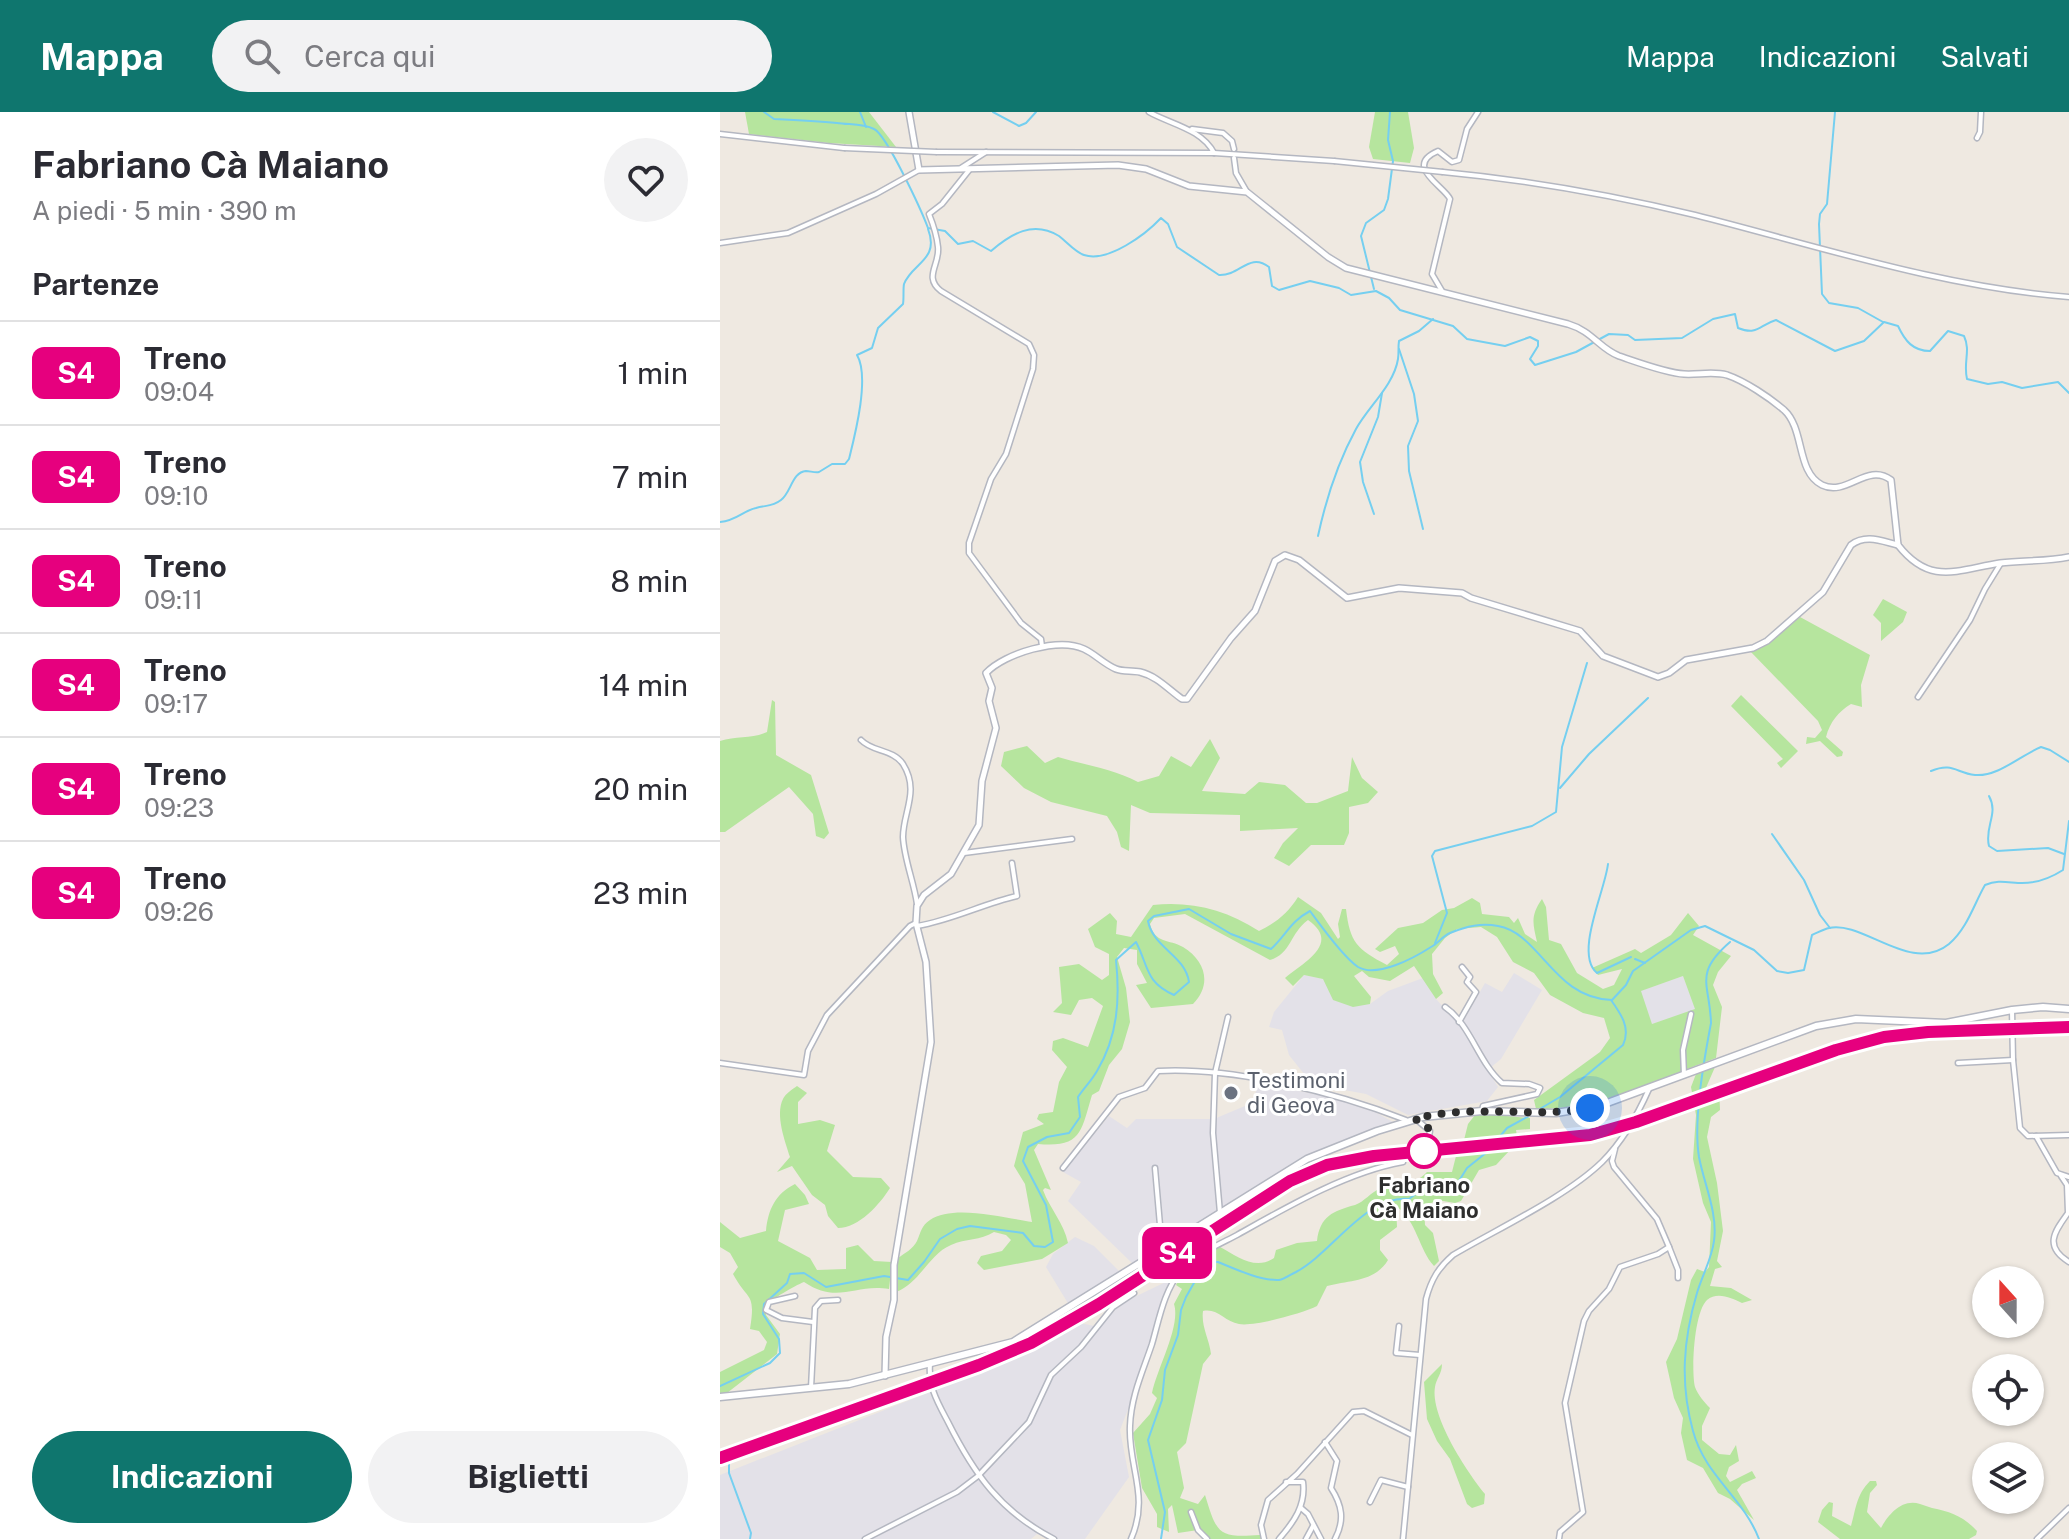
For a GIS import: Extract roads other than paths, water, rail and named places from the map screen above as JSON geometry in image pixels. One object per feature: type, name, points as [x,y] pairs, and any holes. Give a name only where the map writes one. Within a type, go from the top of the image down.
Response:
[{"type":"main road","points":[[720,1397],[849,1384],[1013,1342],[1307,1159],[1411,1120],[1482,1111],[1556,1113],[1590,1108],[1837,1021],[1946,1023],[2030,1007],[2069,1009]]},
{"type":"street","points":[[909,112],[919,170]]},
{"type":"street","points":[[1149,112],[1190,129],[1223,133],[1232,141],[1234,149]]},
{"type":"street","points":[[1442,293],[1432,274],[1450,199],[1428,177],[1425,166],[1429,156],[1438,151],[1452,162],[1459,160],[1467,129],[1478,112]]},
{"type":"street","points":[[1977,138],[1981,112]]},
{"type":"street","points":[[1190,129],[1214,153]]},
{"type":"street","points":[[720,134],[844,148],[937,152],[1214,153],[1443,172],[1584,192],[1692,215],[1978,286],[2069,297]]},
{"type":"street","points":[[961,168],[986,152]]},
{"type":"street","points":[[1234,158],[1236,173],[1247,192],[1337,263],[1386,279],[1568,324],[1588,331],[1609,350],[1672,372],[1719,374],[1736,379],[1788,414],[1807,466],[1823,486],[1841,488],[1874,474],[1888,477],[1892,483],[1898,545]]},
{"type":"street","points":[[720,243],[788,233],[876,194],[919,170],[1134,166],[1189,186],[1247,192]]},
{"type":"street","points":[[971,167],[942,204],[930,212],[939,249],[932,275],[935,286],[1029,344],[1034,355],[1033,369],[1006,454],[991,479],[968,548],[974,561],[1021,623],[1041,639],[1042,646]]},
{"type":"street","points":[[917,906],[924,895],[951,874],[979,825],[982,781],[995,734],[989,701],[992,688],[986,673],[1000,661],[1042,646],[1074,645],[1115,669],[1147,675],[1182,699],[1187,699],[1231,638],[1255,611],[1275,561],[1281,556],[1289,555],[1347,598],[1399,588],[1462,593],[1580,631],[1603,656],[1658,677],[1663,677],[1686,660],[1753,648],[1767,641],[1816,599],[1851,545],[1860,539],[1898,545],[1922,567],[1935,573],[1957,573],[2001,563],[2069,557]]},
{"type":"street","points":[[1918,697],[1970,620],[2001,563]]},
{"type":"street","points":[[861,740],[867,746],[894,755],[903,765],[909,782],[911,804],[903,837],[926,962],[931,1042],[894,1270],[894,1300],[886,1337],[885,1376]]},
{"type":"street","points":[[964,853],[1072,839]]},
{"type":"street","points":[[720,1063],[801,1077],[804,1075],[808,1051],[827,1015],[910,926],[963,915],[983,904],[1017,896],[1012,863]]},
{"type":"street","points":[[1459,1022],[1476,992],[1467,982],[1470,977],[1462,967]]},
{"type":"street","points":[[1445,1007],[1459,1022],[1487,1069],[1502,1083],[1529,1084],[1541,1091],[1483,1106],[1482,1111]]},
{"type":"street","points":[[2012,1010],[2020,1128],[2028,1136],[2069,1135]]},
{"type":"street","points":[[1684,1075],[1683,1050],[1691,1014]]},
{"type":"street","points":[[1220,1213],[1213,1133],[1215,1073],[1228,1017]]},
{"type":"street","points":[[1958,1063],[2013,1060]]},
{"type":"street","points":[[1063,1168],[1119,1097],[1145,1088],[1158,1071],[1185,1069],[1336,1095],[1426,1125],[1429,1136],[1420,1144]]},
{"type":"street","points":[[1403,1539],[1426,1299],[1431,1282],[1453,1255],[1600,1164],[1617,1143],[1649,1089]]},
{"type":"street","points":[[1638,1108],[1641,1092]]},
{"type":"street","points":[[1630,1096],[1638,1108]]},
{"type":"street","points":[[2036,1136],[2067,1185],[2068,1213],[2054,1233],[2054,1243],[2064,1260],[2069,1262]]},
{"type":"street","points":[[1617,1143],[1612,1161],[1614,1167],[1657,1219],[1678,1270],[1678,1278]]},
{"type":"street","points":[[1131,1539],[1138,1524],[1139,1486],[1130,1426],[1136,1384],[1161,1310],[1179,1272],[1198,1256],[1281,1210],[1377,1166],[1403,1162]]},
{"type":"street","points":[[1155,1168],[1162,1250]]},
{"type":"street","points":[[2061,1176],[2069,1177]]},
{"type":"street","points":[[1559,1539],[1560,1532],[1583,1512],[1565,1413],[1584,1321],[1609,1289],[1620,1267],[1669,1247]]},
{"type":"street","points":[[865,1539],[957,1492],[978,1476],[1029,1422],[1051,1375],[1081,1347],[1113,1307],[1134,1293]]},
{"type":"street","points":[[795,1296],[769,1302],[766,1310],[788,1320],[814,1322]]},
{"type":"street","points":[[811,1388],[815,1308],[818,1303],[838,1300]]},
{"type":"street","points":[[1399,1326],[1396,1353],[1420,1355]]},
{"type":"street","points":[[929,1380],[930,1364]]},
{"type":"street","points":[[919,1367],[929,1380],[966,1459],[978,1476],[1019,1518],[1054,1539]]},
{"type":"street","points":[[1264,1539],[1261,1525],[1264,1508],[1274,1493],[1297,1474],[1348,1416],[1359,1410],[1412,1435]]},
{"type":"street","points":[[1325,1442],[1337,1461],[1331,1488],[1340,1504],[1342,1521],[1335,1539]]},
{"type":"street","points":[[1370,1502],[1381,1480],[1408,1487]]},
{"type":"street","points":[[1279,1539],[1301,1508],[1303,1482],[1286,1482]]},
{"type":"street","points":[[1301,1508],[1308,1514],[1321,1539]]},
{"type":"street","points":[[2037,1539],[2069,1508]]},
{"type":"street","points":[[1191,1512],[1198,1530],[1207,1539]]},
{"type":"street","points":[[1306,1539],[1313,1526]]},
{"type":"waterway","points":[[764,112],[774,119],[856,124],[874,129],[895,159],[928,228],[945,231],[958,244],[973,241],[991,251],[1014,235],[1040,229],[1059,236],[1081,254],[1104,255],[1126,246],[1161,218],[1168,224],[1177,247],[1219,275],[1256,262],[1269,267],[1272,286],[1279,290],[1310,281],[1339,288],[1351,295],[1376,291],[1389,298],[1400,310],[1453,326],[1467,339],[1505,346],[1530,337],[1538,341],[1530,359],[1535,365],[1576,352],[1609,334],[1628,335],[1635,340],[1682,338],[1713,319],[1735,314],[1738,328],[1754,330],[1776,320],[1835,351],[1864,341],[1884,322],[1898,326],[1910,344],[1924,351],[1930,351],[1948,331],[1964,336],[1967,379],[1988,384],[2002,382],[2022,388],[2058,382],[2069,393]]},
{"type":"waterway","points":[[860,112],[866,127]]},
{"type":"waterway","points":[[993,112],[1019,126],[1036,112]]},
{"type":"waterway","points":[[1374,289],[1361,236],[1366,223],[1384,210],[1388,199],[1393,161],[1388,140],[1390,112]]},
{"type":"waterway","points":[[1835,112],[1827,204],[1820,214],[1819,224],[1822,294],[1829,303],[1858,308],[1883,322]]},
{"type":"waterway","points":[[720,522],[778,502],[801,472],[819,472],[832,464],[845,464],[849,459],[862,391],[861,365],[857,355],[872,348],[878,328],[903,304],[904,284],[928,254],[931,239],[928,229]]},
{"type":"waterway","points":[[1318,536],[1344,454],[1356,429],[1396,369],[1399,341],[1419,331],[1433,319]]},
{"type":"waterway","points":[[1399,349],[1414,394],[1418,421],[1408,446],[1409,471],[1423,529]]},
{"type":"waterway","points":[[1374,514],[1360,462],[1378,417],[1382,393]]},
{"type":"waterway","points":[[1435,943],[1447,913],[1432,856],[1435,851],[1532,826],[1556,812],[1562,747],[1587,663]]},
{"type":"waterway","points":[[1560,788],[1589,754],[1648,698]]},
{"type":"waterway","points":[[1931,771],[1950,768],[1984,775],[2041,747],[2069,762]]},
{"type":"waterway","points":[[1989,796],[1993,809],[1989,846],[1997,851],[2048,848],[2064,854]]},
{"type":"waterway","points":[[720,1386],[770,1363],[780,1353],[779,1339],[763,1314],[764,1304],[787,1283],[790,1274],[804,1273],[826,1287],[884,1276],[908,1280],[940,1239],[957,1229],[970,1226],[1023,1233],[1034,1246],[1045,1247],[1053,1242],[1046,1205],[1023,1161],[1028,1147],[1047,1137],[1069,1133],[1080,1117],[1078,1097],[1104,1058],[1113,1031],[1118,989],[1116,960],[1136,942],[1149,973],[1158,985],[1174,995],[1189,982],[1182,965],[1151,930],[1148,921],[1154,916],[1189,909],[1231,934],[1271,949],[1293,924],[1310,911],[1332,941],[1352,962],[1366,970],[1405,961],[1447,934],[1480,925],[1498,926],[1513,931],[1525,940],[1576,989],[1592,997],[1612,1000],[1626,985],[1633,971],[1691,930],[1705,926],[1754,950],[1777,971],[1788,973],[1804,970],[1812,935],[1829,928],[1857,931],[1903,950],[1934,952],[1949,944],[1961,931],[1985,885],[2036,882],[2063,870],[2069,821]]},
{"type":"waterway","points":[[1772,834],[1804,880],[1820,915],[1830,928]]},
{"type":"waterway","points":[[1608,864],[1590,937],[1591,964],[1597,973],[1631,957]]},
{"type":"waterway","points":[[1730,942],[1711,963],[1706,980],[1711,1023],[1697,1126],[1699,1157],[1715,1230],[1689,1328],[1685,1379],[1689,1414],[1699,1447],[1715,1474],[1744,1511],[1759,1539]]},
{"type":"waterway","points":[[1635,959],[1645,963]]},
{"type":"waterway","points":[[1538,1110],[1560,1097],[1623,1045],[1625,1027],[1611,1000]]},
{"type":"waterway","points":[[1161,1539],[1165,1512],[1148,1440],[1162,1400],[1165,1370],[1178,1335],[1181,1310],[1203,1267],[1218,1262],[1256,1277],[1283,1279],[1310,1263],[1350,1226],[1378,1206],[1393,1200],[1409,1199],[1421,1190],[1432,1187],[1452,1192],[1467,1168],[1487,1152],[1507,1128],[1529,1116]]},
{"type":"waterway","points":[[720,1450],[729,1463],[729,1473],[751,1533],[750,1539]]},
{"type":"railway","points":[[720,1458],[979,1365],[1031,1343],[1099,1304],[1290,1181],[1327,1165],[1374,1156],[1590,1135],[1636,1122],[1836,1050],[1884,1037],[1928,1032],[2069,1027]]},
{"type":"train","name":"S4","points":[[720,1458],[979,1365],[1031,1343],[1099,1304],[1290,1181],[1327,1165],[1374,1156],[1590,1135],[1636,1122],[1836,1050],[1884,1037],[1928,1032],[2069,1027]]},
{"type":"place","name":"Testimoni di Geova","points":[[1231,1093]]},
{"type":"place","name":"Fabriano Cà Maiano","points":[[1424,1151]]}]
